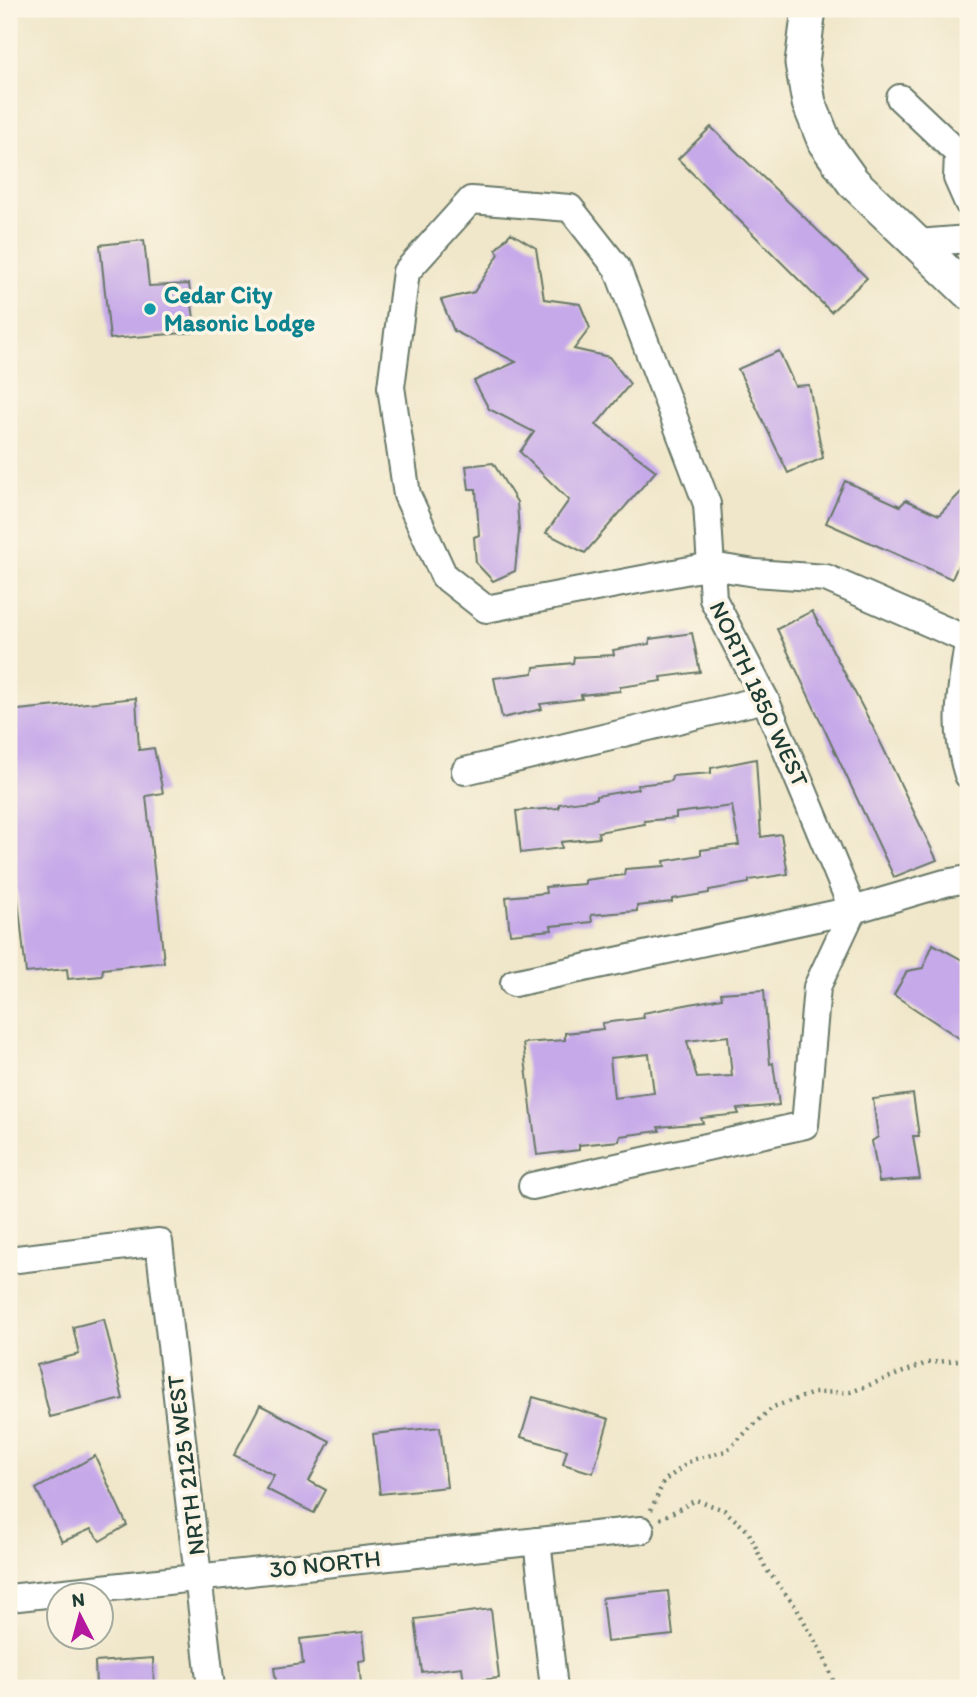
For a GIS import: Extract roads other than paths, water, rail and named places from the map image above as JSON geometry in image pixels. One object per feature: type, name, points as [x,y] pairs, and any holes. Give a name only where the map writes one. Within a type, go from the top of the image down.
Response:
[{"type":"main road","points":[[809,9],[802,63],[809,103],[825,143],[853,182],[968,292]]},
{"type":"street","points":[[900,98],[963,149],[957,178],[968,202]]},
{"type":"street","name":"NORTH 1850 WEST","points":[[711,566],[486,609],[444,576],[407,495],[391,387],[406,272],[471,200],[570,208],[617,268],[707,504],[711,566],[713,599],[765,699],[853,910]]},
{"type":"street","points":[[918,243],[968,239]]},
{"type":"street","points":[[711,566],[755,573],[826,578],[968,642],[958,707],[968,775]]},
{"type":"street","points":[[465,771],[765,699]]},
{"type":"street","points":[[514,983],[853,910],[945,883],[968,879]]},
{"type":"street","points":[[532,1186],[805,1125],[817,987],[853,910]]},
{"type":"street","name":"NRTH 2125 WEST","points":[[9,1259],[159,1242],[211,1688]]},
{"type":"street","name":"30 NORTH","points":[[9,1598],[641,1530]]},
{"type":"street","points":[[537,1541],[554,1688]]},
{"type":"place","name":"Cedar City Masonic Lodge","points":[[150,309]]}]
